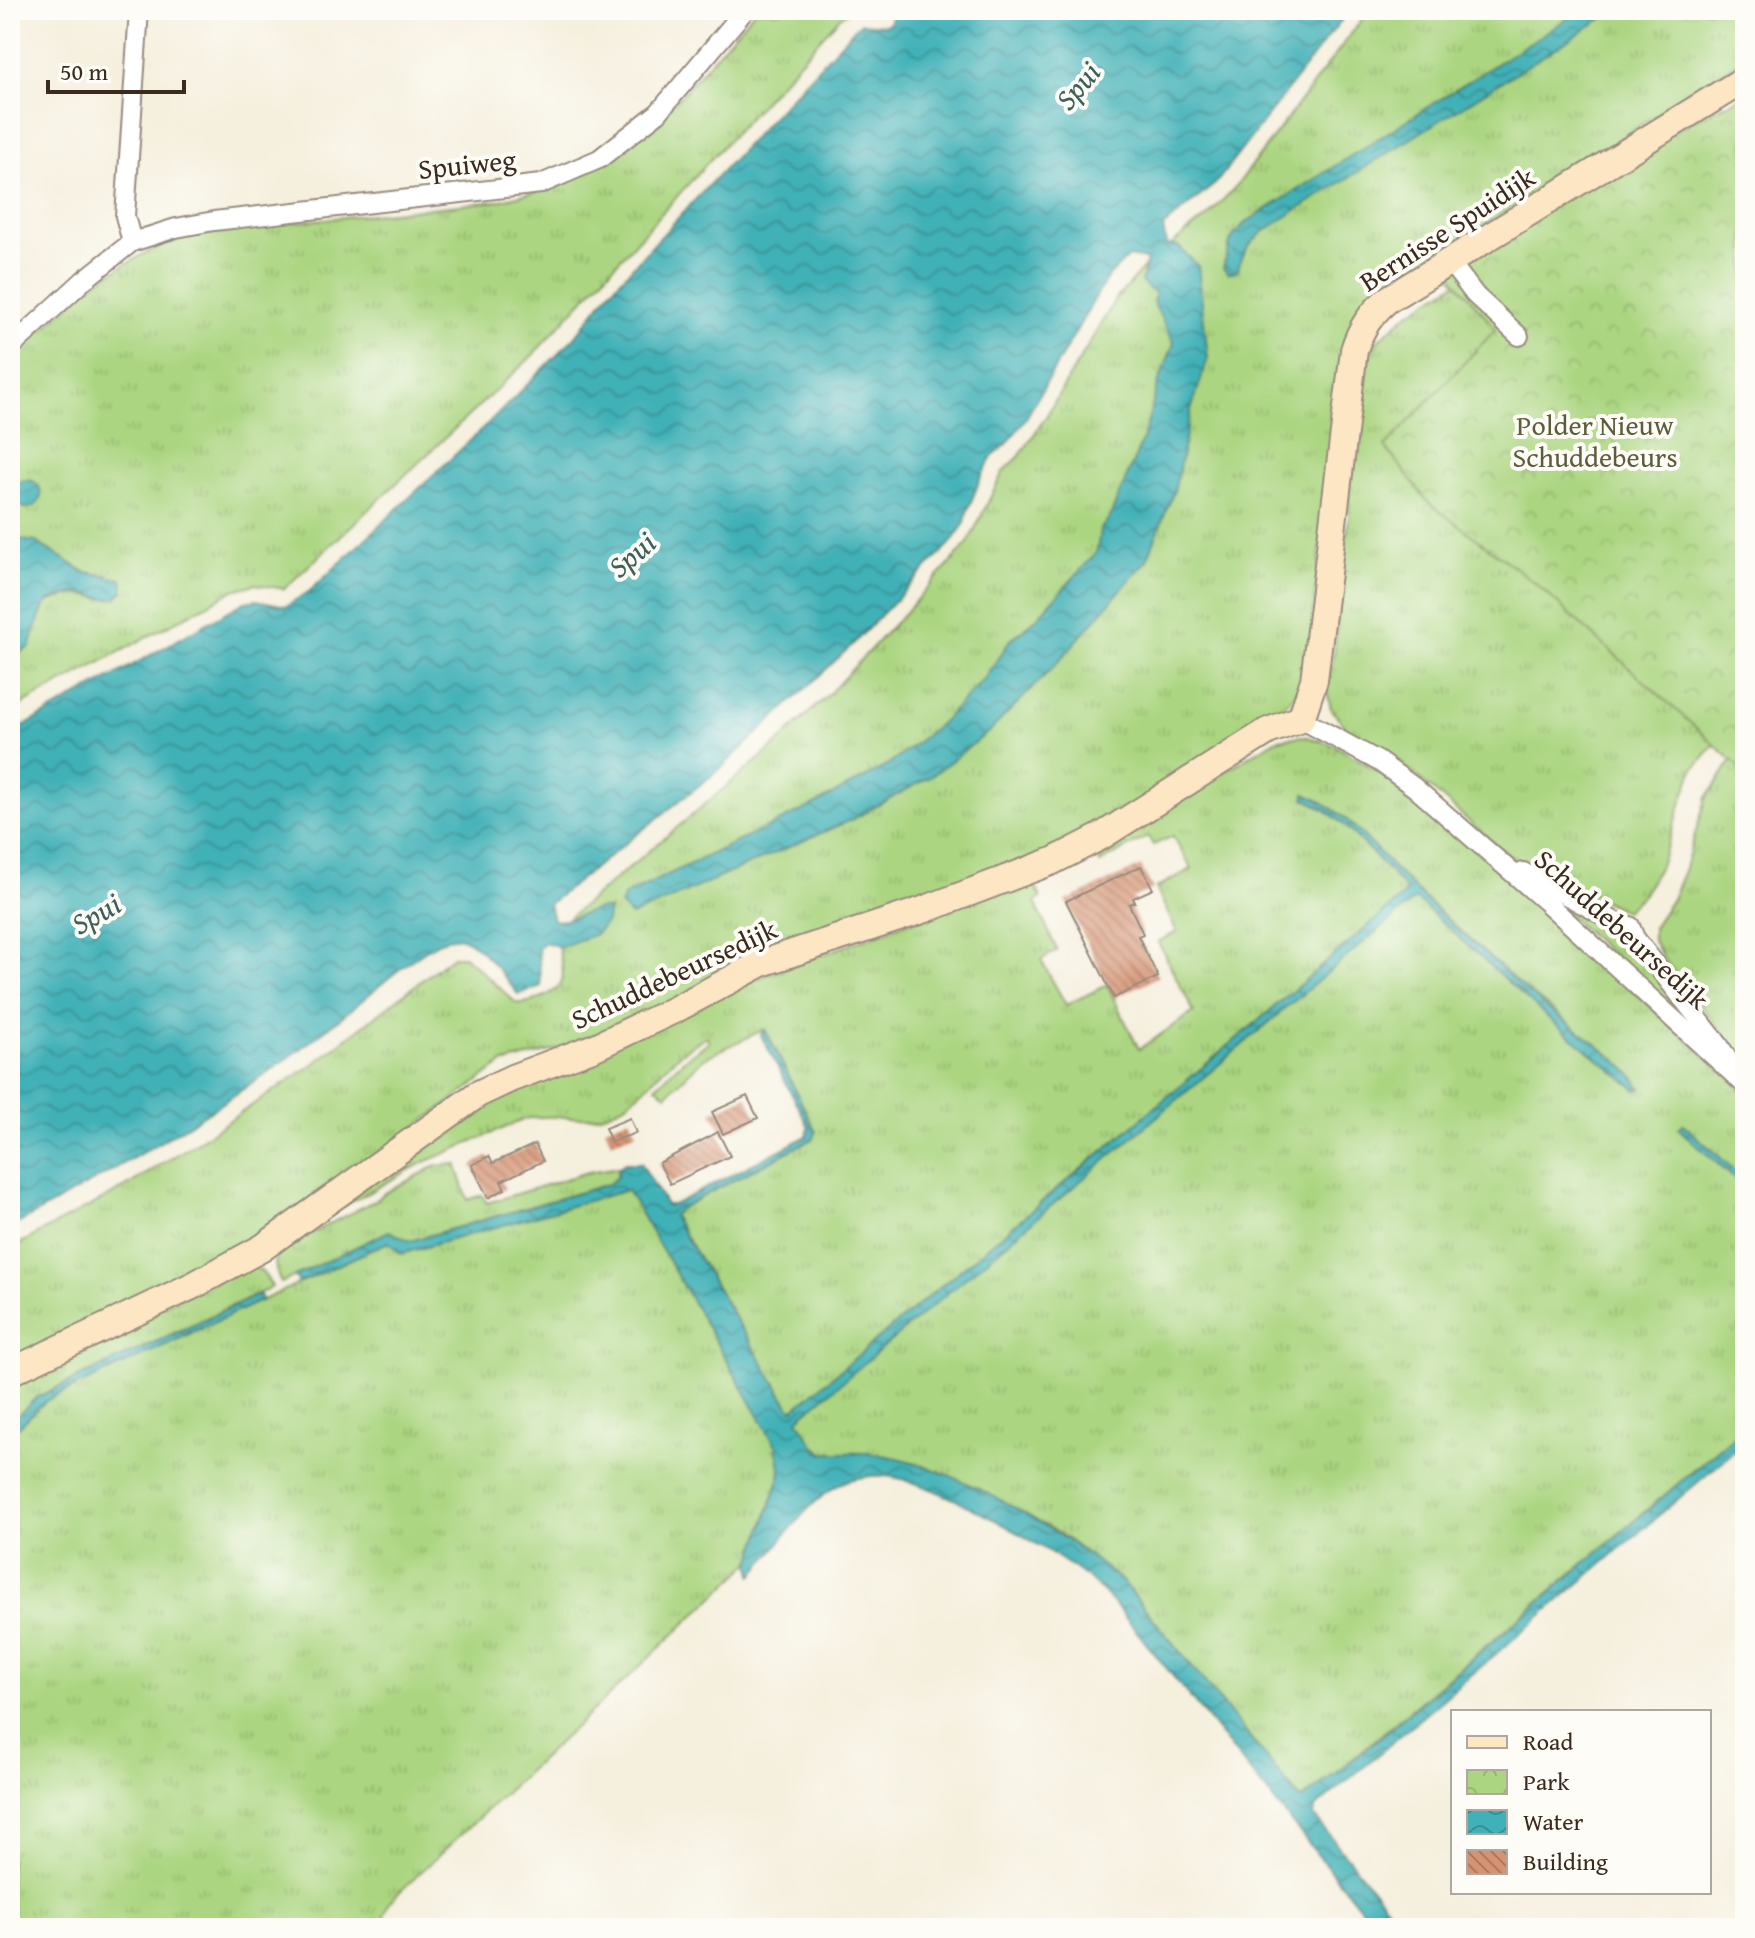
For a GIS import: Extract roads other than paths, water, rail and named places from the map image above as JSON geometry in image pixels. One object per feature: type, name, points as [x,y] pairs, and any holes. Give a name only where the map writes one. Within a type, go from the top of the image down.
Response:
[{"type":"street","points":[[132,242],[125,216],[139,10]]},
{"type":"street","name":"Spuiweg","points":[[10,348],[84,280],[132,242],[176,228],[214,221],[541,184],[599,159],[658,113],[745,10]]},
{"type":"street","name":"Bernisse Spuidijk","points":[[1301,719],[1314,680],[1354,350],[1360,331],[1387,300],[1745,79]]},
{"type":"street","points":[[1450,262],[1475,295],[1519,336]]},
{"type":"street","name":"Schuddebeursedijk","points":[[10,1372],[194,1285],[262,1248],[478,1094],[595,1047],[674,1010],[762,963],[923,910],[1053,861],[1100,837],[1268,731],[1301,719],[1378,761],[1414,787],[1496,857],[1742,1083]]},
{"type":"street","name":"Schuddebeursedijk","points":[[1496,857],[1614,921],[1630,926],[1635,938],[1719,1045],[1742,1083]]},
{"type":"water","name":"Spui","points":[[892,10],[1349,10],[1216,183],[1163,227],[1166,245],[1178,246],[1198,266],[1208,358],[1191,410],[1175,488],[1147,560],[1060,660],[990,731],[930,777],[851,820],[631,916],[620,905],[625,895],[814,805],[890,764],[942,722],[984,679],[1010,640],[1035,620],[1097,552],[1100,530],[1110,517],[1144,436],[1158,384],[1174,343],[1153,302],[1155,294],[1141,282],[1147,260],[1128,257],[1106,279],[1026,418],[1007,444],[992,457],[981,477],[965,523],[950,544],[852,645],[721,768],[549,904],[553,920],[560,921],[594,910],[609,909],[607,921],[596,934],[560,947],[545,942],[538,947],[541,986],[518,994],[473,944],[457,937],[446,939],[419,955],[313,1040],[229,1098],[143,1152],[10,1228],[10,734],[245,602],[256,600],[286,606],[310,591],[489,423],[574,338],[612,289],[856,27],[862,23],[890,23]]},
{"type":"water","points":[[1581,10],[1616,10],[1273,225],[1250,244],[1237,271],[1228,273],[1223,268],[1231,239],[1245,223]]},
{"type":"water","points":[[27,480],[37,484],[41,494],[37,504],[27,508],[17,504],[13,494],[17,484]]},
{"type":"water","points":[[10,540],[36,542],[85,572],[122,579],[124,590],[116,598],[78,593],[48,601],[30,647],[10,658]]},
{"type":"water","points":[[1305,794],[1321,801],[1349,822],[1442,915],[1541,1003],[1613,1057],[1636,1080],[1640,1089],[1637,1090],[1546,1016],[1414,900],[798,1419],[813,1444],[823,1453],[866,1453],[898,1458],[932,1469],[1002,1501],[1099,1563],[1124,1583],[1299,1798],[1303,1799],[1745,1427],[1745,1442],[1315,1808],[1314,1816],[1404,1928],[1377,1928],[1113,1602],[1068,1564],[988,1516],[905,1480],[862,1477],[842,1483],[817,1501],[753,1575],[751,1562],[781,1474],[776,1445],[627,1190],[401,1254],[388,1242],[299,1283],[295,1276],[389,1231],[410,1241],[609,1184],[625,1163],[641,1163],[666,1205],[673,1205],[807,1136],[809,1127],[761,1035],[765,1029],[816,1132],[814,1138],[679,1209],[673,1216],[791,1409],[795,1408],[1404,895],[1406,889],[1358,838],[1331,814],[1304,799]]},
{"type":"water","points":[[1683,1124],[1745,1180],[1745,1188],[1678,1128]]},
{"type":"water","points":[[260,1294],[262,1300],[47,1400],[10,1435],[10,1423],[37,1397]]},
{"type":"park label","name":"Polder Nieuw Schuddebeurs","points":[[1595,441]]}]
